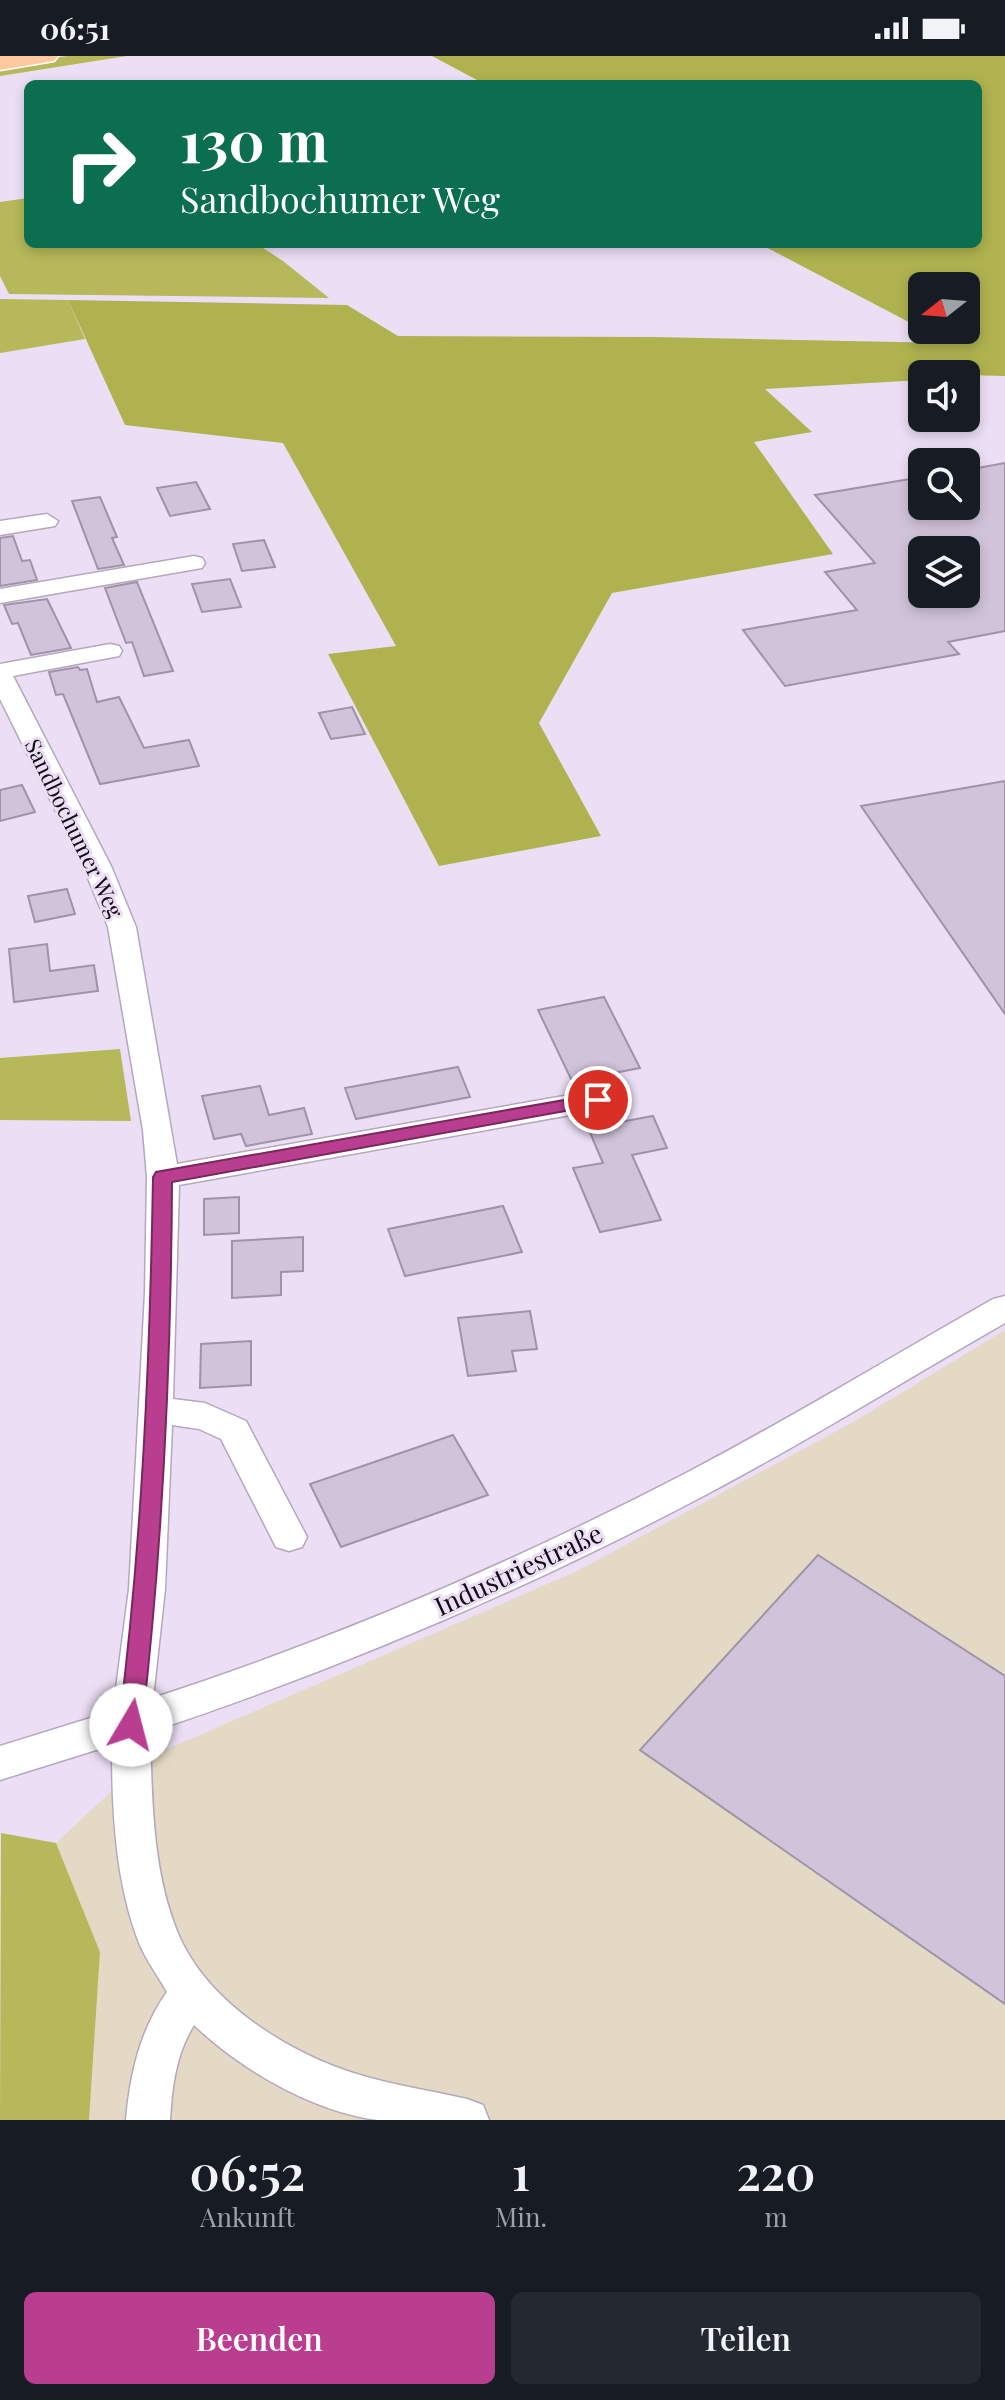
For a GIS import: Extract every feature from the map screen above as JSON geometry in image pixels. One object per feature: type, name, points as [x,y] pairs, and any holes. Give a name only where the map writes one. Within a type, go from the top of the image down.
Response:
[{"type":"highway","points":[[0,63],[46,56]]},
{"type":"street","points":[[0,528],[47,521]]},
{"type":"street","points":[[0,596],[194,563]]},
{"type":"street","name":"Sandbochumer Weg","points":[[110,651],[0,673],[97,866],[122,927],[152,1087],[163,1177],[161,1293],[147,1589],[131,1725],[132,1811],[142,1879],[159,1940],[192,1994],[221,2022],[275,2062],[337,2089],[450,2118]]},
{"type":"street","points":[[163,1177],[598,1100]]},
{"type":"street","name":"Industriestraße","points":[[0,1763],[131,1725],[427,1611],[577,1543],[725,1468],[1005,1308]]},
{"type":"street","points":[[155,1410],[205,1416],[234,1430],[289,1537]]},
{"type":"street","points":[[148,2120],[163,2036],[173,2014],[192,1994]]},
{"type":"shaded area","points":[[67,56],[127,56],[0,76],[0,66]]},
{"type":"shaded area","points":[[432,56],[1005,56],[1005,376],[980,375],[980,360],[908,360],[908,381],[765,389],[812,432],[754,442],[833,554],[612,593],[539,723],[601,836],[439,866],[328,654],[396,646],[283,443],[125,425],[68,300],[347,305],[398,336],[654,337],[980,344],[980,272],[908,272],[908,322],[768,248],[982,248],[982,80],[477,80]]},
{"type":"shaded area","points":[[24,199],[24,248],[263,248],[329,298],[9,294],[0,276],[0,202]]},
{"type":"shaded area","points":[[0,299],[68,300],[85,339],[0,353]]},
{"type":"shaded area","points":[[120,1049],[131,1121],[0,1120],[0,1058]]},
{"type":"shaded area","points":[[1005,1330],[1005,2120],[89,2120],[100,1952],[56,1843],[147,1758],[577,1571],[853,1422]]},
{"type":"shaded area","points":[[1,1833],[56,1843],[100,1952],[89,2120],[0,2120]]},
{"type":"building","points":[[1005,463],[1005,631],[948,642],[959,654],[785,686],[743,630],[857,610],[825,572],[875,563],[815,495],[908,479],[908,520],[980,520],[980,467]]},
{"type":"building","points":[[196,482],[210,509],[170,516],[157,488]]},
{"type":"building","points":[[100,497],[117,537],[112,538],[124,565],[98,569],[72,501]]},
{"type":"building","points":[[13,536],[22,561],[30,560],[37,580],[0,586],[0,538]]},
{"type":"building","points":[[264,540],[275,567],[242,571],[233,544]]},
{"type":"building","points":[[230,579],[241,607],[202,612],[192,584]]},
{"type":"building","points":[[137,582],[173,671],[144,676],[132,642],[126,643],[105,588]]},
{"type":"building","points":[[47,599],[71,648],[31,655],[18,623],[12,624],[4,605]]},
{"type":"building","points":[[78,667],[80,670],[87,669],[97,702],[119,697],[144,748],[189,740],[199,766],[100,784],[63,694],[56,695],[49,672]]},
{"type":"building","points":[[352,707],[365,734],[331,739],[319,713]]},
{"type":"building","points":[[1005,781],[1005,1014],[861,806]]},
{"type":"building","points":[[22,785],[35,812],[0,821],[0,790]]},
{"type":"building","points":[[67,889],[75,914],[35,922],[28,896]]},
{"type":"building","points":[[47,944],[50,971],[94,965],[98,991],[14,1002],[9,949]]},
{"type":"building","points":[[604,997],[640,1068],[572,1081],[538,1010]]},
{"type":"building","points":[[458,1067],[470,1097],[356,1119],[345,1088]]},
{"type":"building","points":[[260,1086],[269,1115],[304,1108],[312,1134],[246,1146],[241,1134],[214,1139],[202,1096]]},
{"type":"building","points":[[653,1116],[667,1148],[632,1155],[661,1220],[600,1232],[573,1168],[603,1163],[588,1128]]},
{"type":"building","points":[[239,1197],[239,1233],[204,1235],[204,1199]]},
{"type":"building","points":[[503,1206],[522,1252],[405,1276],[388,1229]]},
{"type":"building","points":[[303,1237],[303,1271],[281,1272],[281,1295],[232,1298],[232,1241]]},
{"type":"building","points":[[530,1311],[537,1349],[512,1351],[516,1371],[468,1376],[458,1318]]},
{"type":"building","points":[[251,1341],[251,1385],[200,1388],[201,1344]]},
{"type":"building","points":[[453,1435],[488,1495],[341,1547],[310,1484]]},
{"type":"building","points":[[818,1555],[1005,1676],[1005,2004],[640,1750]]},
{"type":"route","points":[[131,1725],[147,1589],[161,1293],[163,1177],[598,1100]]}]
